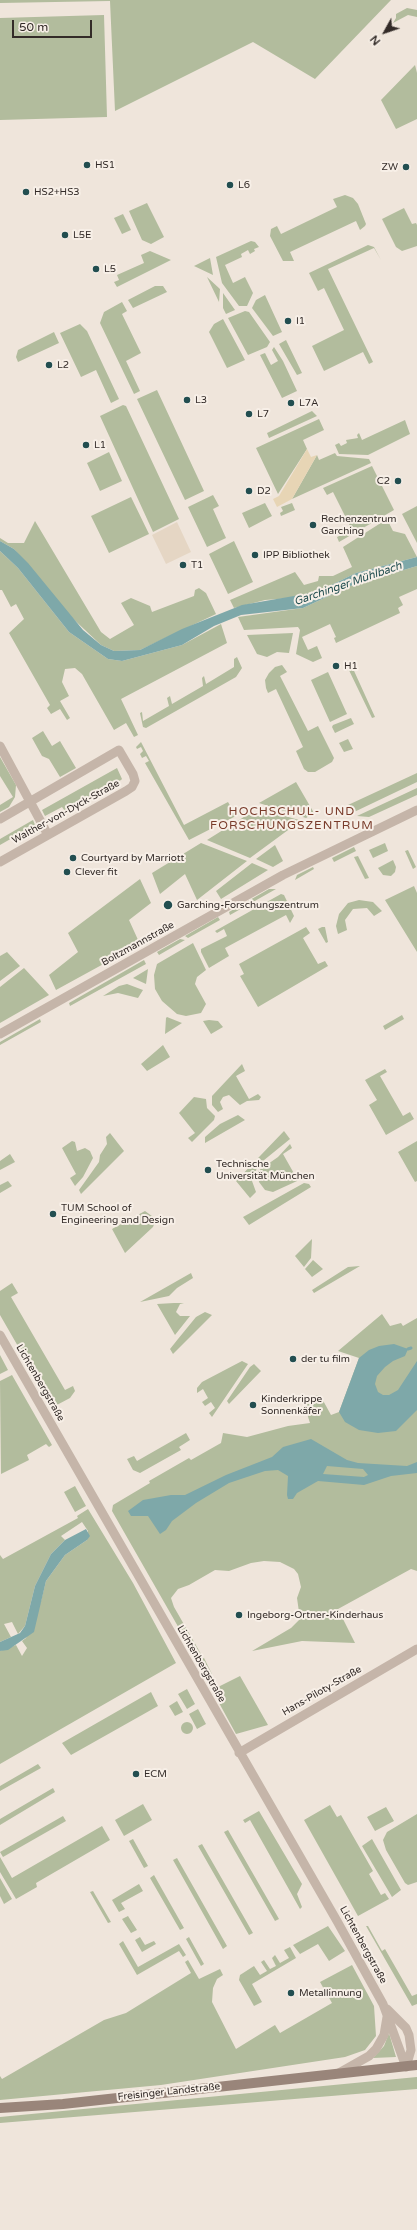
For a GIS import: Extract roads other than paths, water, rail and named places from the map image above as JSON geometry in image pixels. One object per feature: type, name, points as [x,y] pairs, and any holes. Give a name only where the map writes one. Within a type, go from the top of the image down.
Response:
[{"type":"main road","name":"Freisinger Landstraße","points":[[0,2108],[63,2104],[417,2065]]},
{"type":"street","points":[[0,746],[48,835]]},
{"type":"street","name":"Walther-von-Dyck-Straße","points":[[0,819],[119,750],[134,774],[135,781],[132,787],[126,792],[0,862]]},
{"type":"street","name":"Boltzmannstraße","points":[[0,1034],[283,875],[417,810]]},
{"type":"street","name":"Lichtenbergstraße","points":[[0,1335],[239,1753],[330,1908],[383,2004],[406,2066]]},
{"type":"street","name":"Hans-Piloty-Straße","points":[[239,1753],[417,1649]]},
{"type":"street","name":"Lichtenbergstraße","points":[[383,2004],[417,2038]]},
{"type":"street","points":[[338,2074],[369,2056],[376,2049],[384,2035],[388,2015]]},
{"type":"street","points":[[406,2028],[411,2044],[406,2066]]},
{"type":"water","name":"Garchinger Mühlbach","points":[[0,541],[14,549],[28,563],[83,630],[101,645],[114,651],[140,650],[182,629],[242,605],[317,592],[356,573],[417,557],[417,566],[350,586],[303,608],[241,615],[214,626],[182,645],[122,661],[108,659],[69,632],[18,568],[0,551]]},
{"type":"water","points":[[394,1344],[408,1349],[405,1356],[393,1361],[385,1367],[377,1376],[375,1384],[378,1392],[383,1395],[389,1395],[398,1390],[417,1361],[417,1410],[396,1431],[378,1433],[359,1430],[345,1422],[339,1412],[359,1358],[369,1350],[379,1346]]},
{"type":"water","points":[[311,1439],[347,1460],[358,1463],[407,1466],[417,1462],[417,1473],[391,1476],[364,1485],[318,1481],[297,1493],[293,1499],[288,1499],[288,1476],[278,1470],[265,1471],[229,1483],[196,1503],[172,1521],[166,1530],[160,1534],[148,1516],[131,1516],[128,1511],[143,1500],[171,1495],[185,1495],[226,1475],[272,1457],[283,1447]],"holes":[[[327,1466],[363,1469],[368,1475],[364,1477],[323,1474]]]},
{"type":"water","points":[[86,1529],[90,1536],[87,1540],[65,1555],[46,1581],[34,1632],[8,1650],[0,1651],[0,1642],[20,1633],[25,1626],[35,1586],[51,1554],[65,1540]]},
{"type":"place","name":"HS1","points":[[87,165]]},
{"type":"place","name":"ZW","points":[[406,167]]},
{"type":"place","name":"L6","points":[[230,185]]},
{"type":"place","name":"HS2+HS3","points":[[26,192]]},
{"type":"place","name":"L5E","points":[[65,235]]},
{"type":"place","name":"L5","points":[[96,269]]},
{"type":"place","name":"I1","points":[[288,321]]},
{"type":"place","name":"L2","points":[[49,365]]},
{"type":"place","name":"L3","points":[[187,400]]},
{"type":"place","name":"L7A","points":[[291,403]]},
{"type":"place","name":"L7","points":[[249,414]]},
{"type":"place","name":"L1","points":[[86,445]]},
{"type":"place","name":"C2","points":[[398,481]]},
{"type":"place","name":"D2","points":[[249,491]]},
{"type":"place","name":"Rechenzentrum Garching","points":[[313,525]]},
{"type":"place","name":"IPP Bibliothek","points":[[255,555]]},
{"type":"place","name":"T1","points":[[183,565]]},
{"type":"place","name":"H1","points":[[336,666]]},
{"type":"place","name":"Courtyard by Marriott","points":[[73,858]]},
{"type":"place","name":"Clever fit","points":[[67,872]]},
{"type":"place","name":"Garching-Forschungszentrum","points":[[168,905]]},
{"type":"place","name":"Technische Universität München","points":[[208,1170]]},
{"type":"place","name":"TUM School of Engineering and Design","points":[[53,1214]]},
{"type":"place","name":"der tu film","points":[[293,1359]]},
{"type":"place","name":"Kinderkrippe Sonnenkäfer","points":[[253,1405]]},
{"type":"place","name":"Ingeborg-Ortner-Kinderhaus","points":[[239,1615]]},
{"type":"place","name":"ECM","points":[[136,1774]]},
{"type":"place","name":"Metallinnung","points":[[291,1993]]},
{"type":"district","name":"HOCHSCHUL- UND FORSCHUNGSZENTRUM","points":[[292,819]]}]
